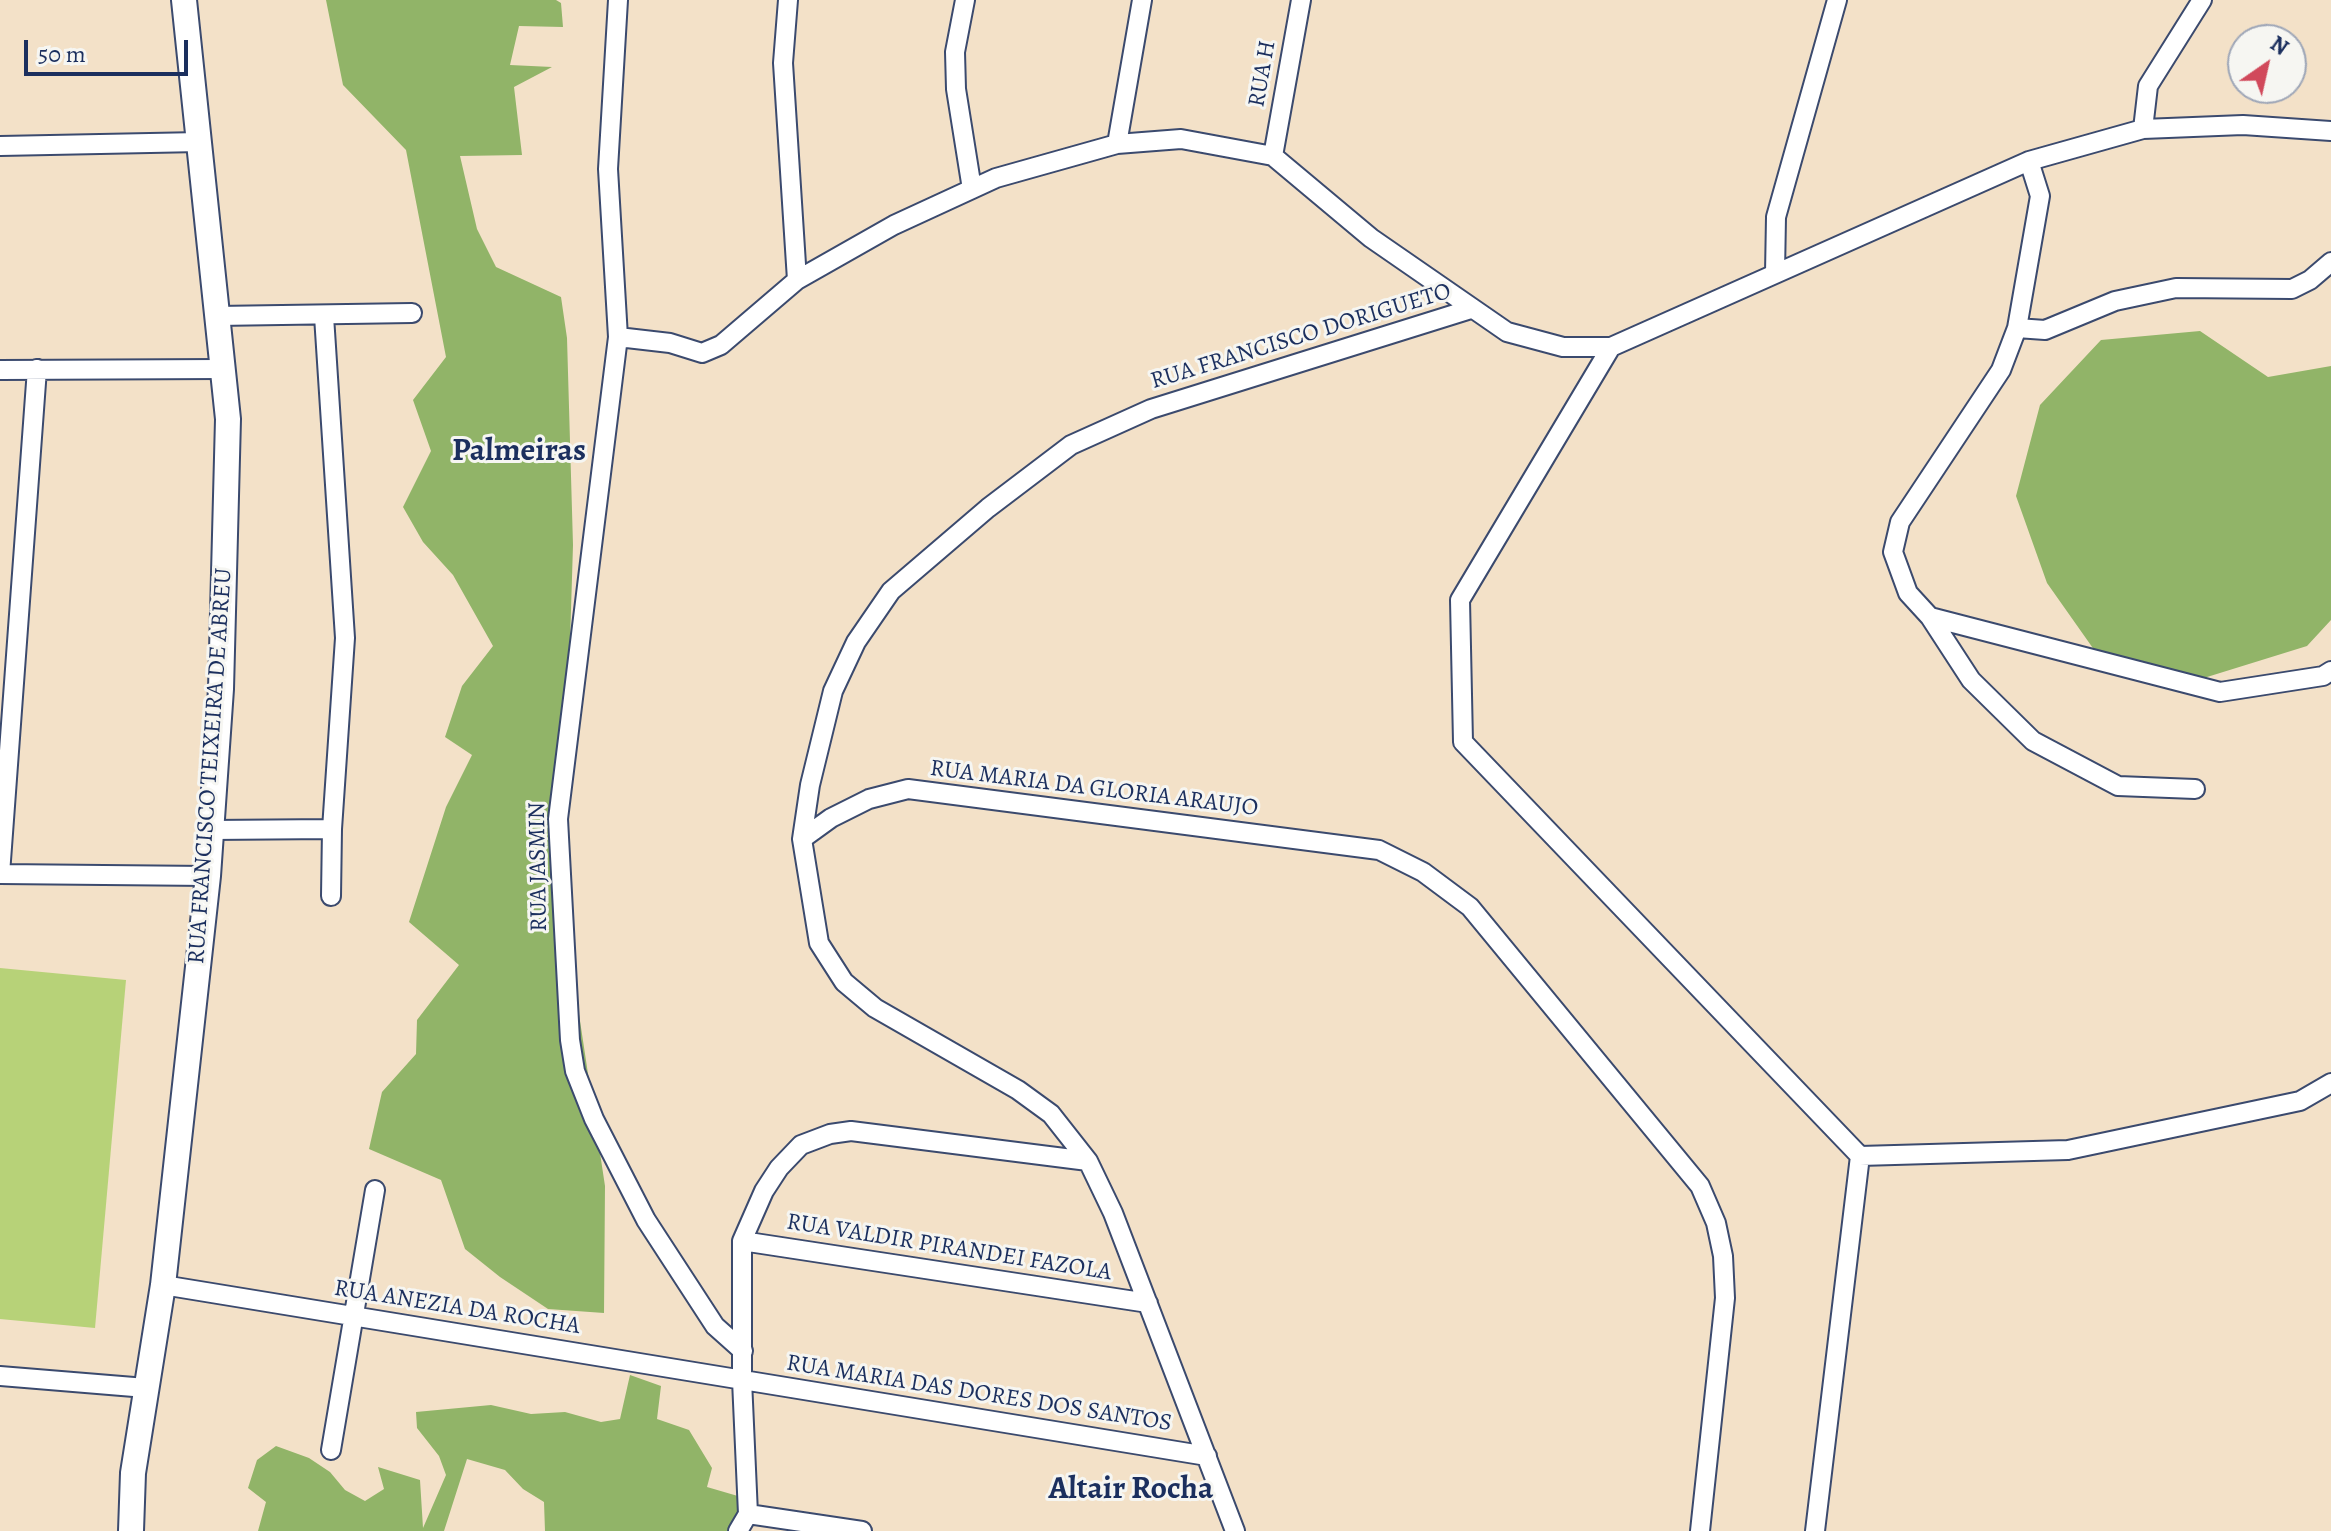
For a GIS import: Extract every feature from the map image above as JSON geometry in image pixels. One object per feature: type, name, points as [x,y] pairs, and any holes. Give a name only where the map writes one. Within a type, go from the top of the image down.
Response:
[{"type":"street","name":"RUA FRANCISCO TEIXEIRA DE ABREU","points":[[131,1531],[133,1473],[163,1285],[208,876],[221,689],[228,419],[184,0]]},
{"type":"street","name":"RUA JASMIN","points":[[618,0],[608,169],[618,337],[558,819],[570,1040],[575,1071],[594,1119],[646,1220],[715,1326],[743,1351]]},
{"type":"street","points":[[788,0],[783,63],[797,280]]},
{"type":"street","points":[[965,0],[955,52],[956,89],[972,189]]},
{"type":"street","points":[[1117,144],[1142,0]]},
{"type":"street","name":"RUA H","points":[[1273,156],[1301,0]]},
{"type":"street","points":[[1775,273],[1776,217],[1837,0]]},
{"type":"street","points":[[2143,129],[2148,86],[2202,0]]},
{"type":"street","name":"RUA FRANCISCO DORIGUETO","points":[[802,839],[833,691],[856,642],[891,591],[988,508],[1071,445],[1151,409],[1471,309],[1507,332],[1563,347],[1611,347],[2029,161],[2143,129],[2243,125],[2331,131]]},
{"type":"street","points":[[618,337],[670,343],[702,353],[721,345],[797,280],[894,225],[996,178],[1117,144],[1181,139],[1273,156],[1371,238],[1471,309]]},
{"type":"street","points":[[0,146],[200,142]]},
{"type":"street","points":[[2029,161],[2040,196],[2017,328],[2001,370],[1900,522],[1893,552],[1908,593],[1930,617],[1971,680],[2033,741],[2118,786],[2195,789]]},
{"type":"street","points":[[2017,328],[2045,330],[2115,301],[2176,288],[2292,289],[2310,280],[2331,262]]},
{"type":"street","points":[[217,316],[412,313]]},
{"type":"street","points":[[324,316],[345,638],[332,829],[331,896]]},
{"type":"street","points":[[1611,347],[1460,600],[1463,742],[1860,1156],[2068,1150],[2300,1101],[2331,1083]]},
{"type":"street","points":[[37,369],[0,874],[208,876]]},
{"type":"street","points":[[0,370],[221,369]]},
{"type":"street","points":[[1930,617],[2220,692],[2323,676],[2331,671]]},
{"type":"street","name":"RUA MARIA DA GLORIA ARAUJO","points":[[802,839],[831,818],[869,799],[908,789],[1379,850],[1423,872],[1470,907],[1700,1186],[1716,1223],[1723,1256],[1725,1298],[1700,1531]]},
{"type":"street","points":[[211,830],[332,829]]},
{"type":"street","points":[[802,839],[819,943],[844,982],[875,1008],[1018,1090],[1051,1114],[1088,1161],[1148,1303],[1235,1531]]},
{"type":"street","points":[[738,1531],[748,1514],[742,1380],[742,1241],[764,1191],[779,1168],[801,1145],[830,1134],[851,1131],[1088,1161]]},
{"type":"street","points":[[1815,1531],[1860,1156]]},
{"type":"street","points":[[331,1450],[375,1190]]},
{"type":"street","name":"RUA VALDIR PIRANDEI FAZOLA","points":[[742,1241],[1148,1303]]},
{"type":"street","name":"RUA ANEZIA DA ROCHA","points":[[163,1285],[742,1380]]},
{"type":"street","points":[[0,1376],[146,1388]]},
{"type":"street","name":"RUA MARIA DAS DORES DOS SANTOS","points":[[742,1380],[1207,1456]]},
{"type":"street","points":[[748,1514],[862,1531]]},
{"type":"green space","points":[[326,0],[556,0],[561,3],[563,27],[519,26],[510,65],[552,67],[514,87],[522,155],[460,156],[477,229],[496,267],[561,297],[567,338],[573,545],[562,902],[605,1186],[604,1313],[548,1309],[500,1277],[465,1249],[441,1180],[369,1149],[382,1092],[416,1054],[417,1020],[459,965],[409,922],[446,807],[472,755],[445,737],[462,686],[493,646],[453,575],[423,542],[403,507],[431,451],[413,400],[446,357],[406,150],[343,85]]},
{"type":"green space","points":[[2200,331],[2268,377],[2331,366],[2331,620],[2307,646],[2178,686],[2102,661],[2047,583],[2016,496],[2040,405],[2101,340]]},
{"type":"green space","points":[[0,968],[126,980],[95,1328],[0,1319]]},
{"type":"green space","points":[[630,1375],[661,1386],[657,1419],[689,1430],[712,1468],[707,1487],[748,1499],[737,1531],[545,1531],[544,1502],[523,1489],[505,1470],[467,1459],[444,1531],[258,1531],[266,1502],[248,1488],[257,1460],[276,1446],[309,1458],[330,1472],[345,1490],[365,1501],[384,1489],[378,1467],[420,1480],[423,1528],[446,1475],[439,1456],[417,1428],[416,1412],[491,1405],[531,1414],[565,1412],[601,1422],[620,1419]]},
{"type":"district","name":"Palmeiras","points":[[519,452]]},
{"type":"district","name":"Altair Rocha","points":[[1131,1490]]}]
